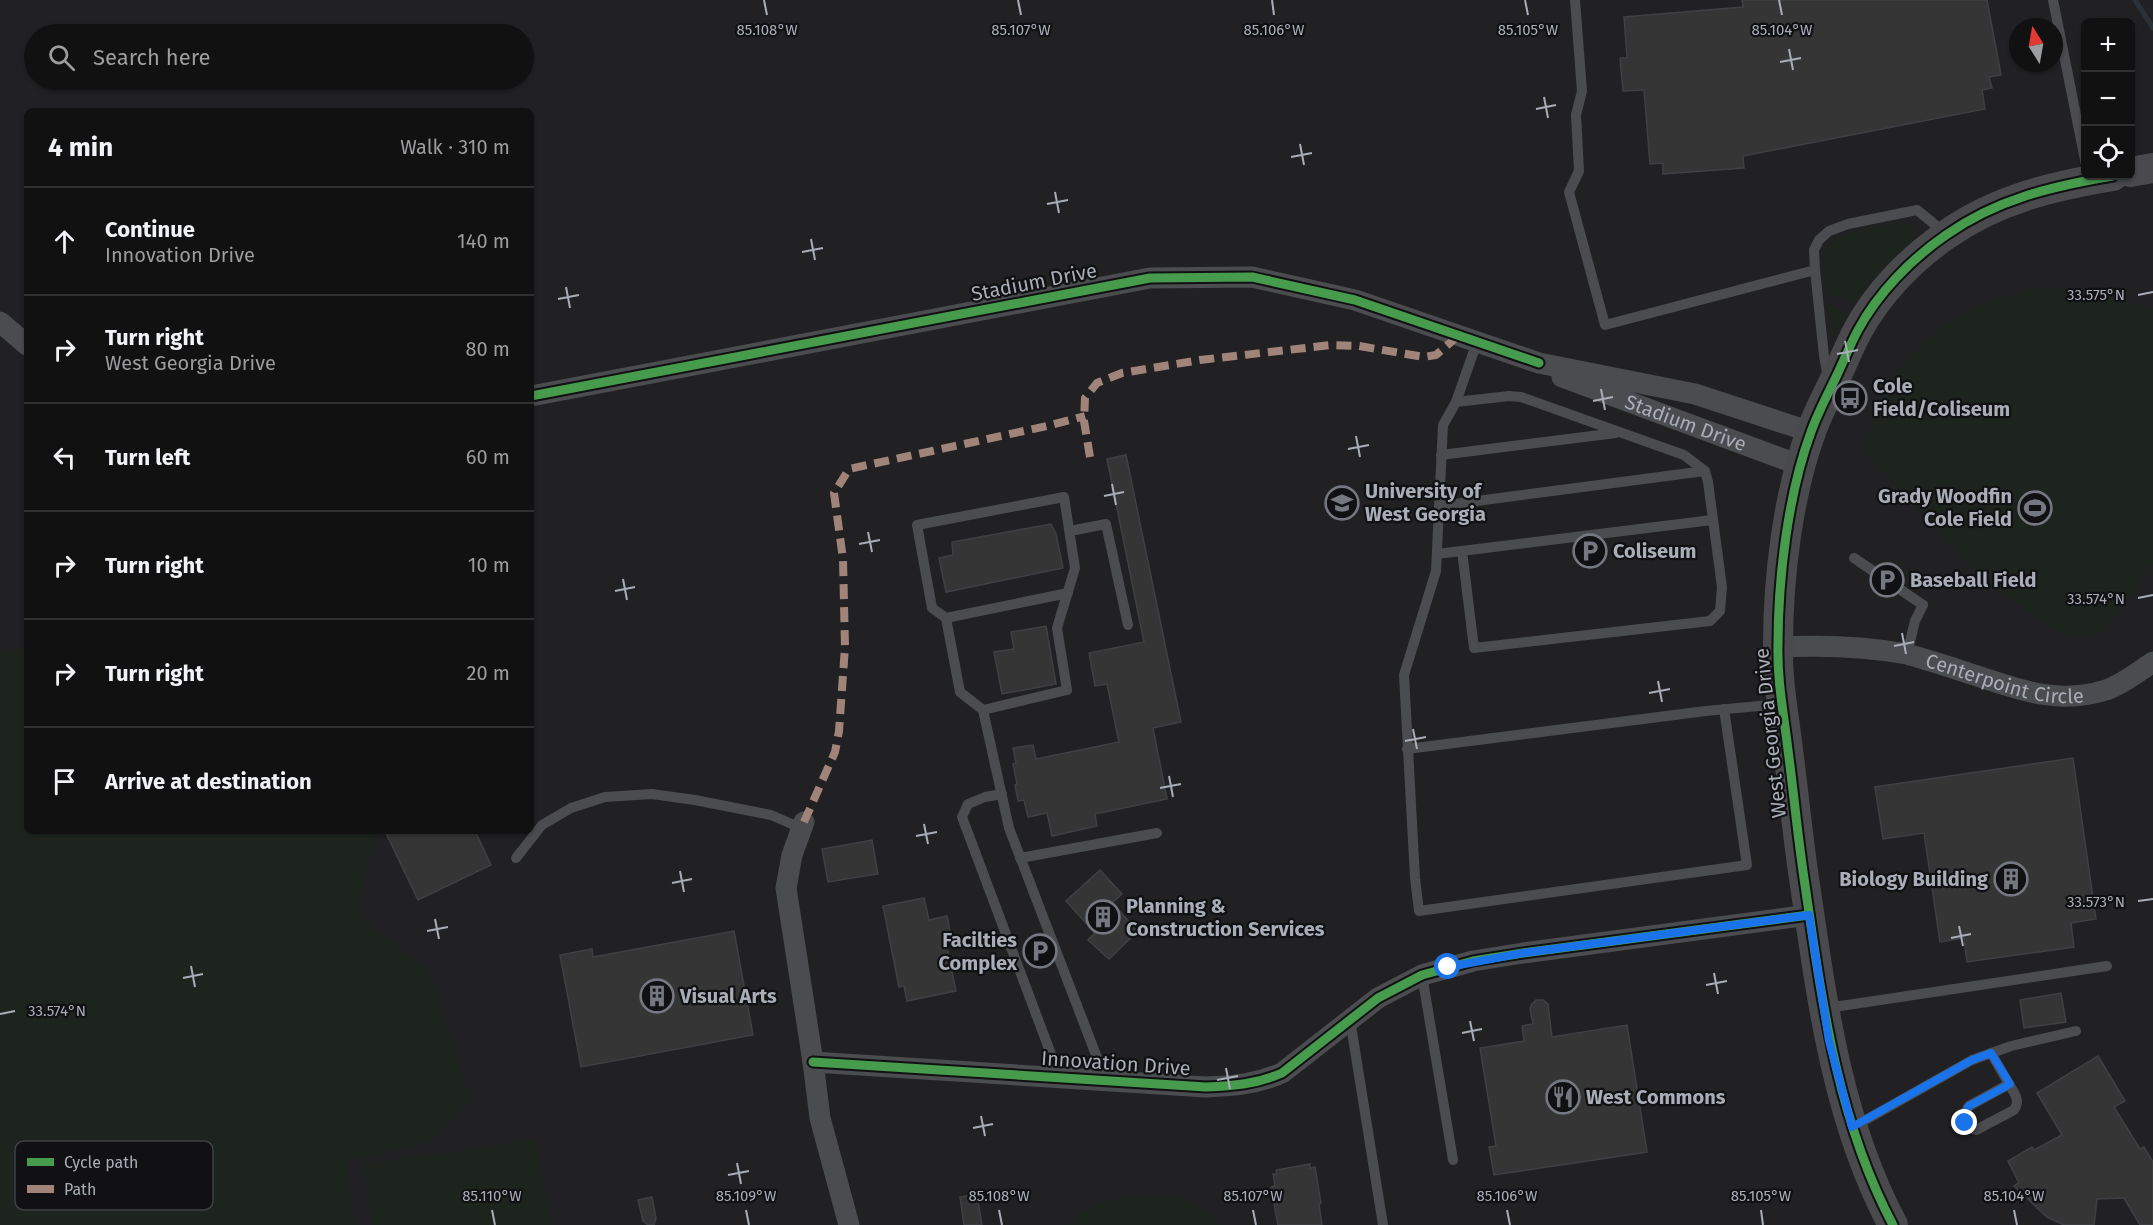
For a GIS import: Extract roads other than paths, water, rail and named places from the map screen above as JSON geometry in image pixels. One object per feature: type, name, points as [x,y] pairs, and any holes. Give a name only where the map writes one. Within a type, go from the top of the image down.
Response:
[{"type":"street","points":[[2135,171],[2153,168]]},
{"type":"street","name":"West Georgia Drive","points":[[1893,1225],[1876,1192],[1852,1127],[1829,1041],[1809,915],[1781,704],[1778,647],[1780,595],[1789,524],[1811,432],[1858,331],[1871,310],[1901,273],[1947,234],[1986,212],[2028,194],[2081,178]]},
{"type":"street","name":"Stadium Drive","points":[[534,395],[1150,278],[1252,277],[1355,300],[1539,363],[1695,394],[1811,432]]},
{"type":"street","points":[[0,322],[24,342]]},
{"type":"street","name":"Stadium Drive","points":[[1539,363],[1559,376],[1802,466]]},
{"type":"street","name":"Centerpoint Circle","points":[[1778,647],[1861,647],[1907,654],[2013,689],[2061,697],[2085,695],[2107,689],[2126,680],[2153,662]]},
{"type":"street","points":[[802,825],[792,855],[786,888],[820,1118],[849,1225]]},
{"type":"street","name":"Innovation Drive","points":[[813,1062],[1206,1087],[1242,1085],[1266,1080],[1282,1073],[1378,998],[1422,975],[1473,961],[1523,953],[1809,915]]},
{"type":"lane","points":[[1575,0],[1582,91],[1576,115],[1580,171],[1569,192],[1605,325],[1815,270]]},
{"type":"lane","points":[[2053,0],[2083,126]]},
{"type":"lane","points":[[1831,389],[1824,356],[1815,270],[1814,250],[1819,240],[1829,231],[1848,224],[1917,210],[1947,234]]},
{"type":"lane","points":[[1477,342],[1456,402],[1443,425],[1436,571],[1404,675],[1419,911],[1747,865],[1724,709]]},
{"type":"lane","points":[[1456,402],[1509,396],[1521,397],[1684,455],[1705,471],[1722,586],[1720,611],[1710,621],[1474,648],[1462,551]]},
{"type":"lane","points":[[1442,455],[1620,433]]},
{"type":"lane","points":[[1439,506],[1705,471]]},
{"type":"lane","points":[[983,710],[1067,690],[1057,628],[1076,568],[1064,497],[917,525],[932,608],[946,618],[960,692],[983,710],[1009,828],[1106,1081]]},
{"type":"lane","points":[[1437,554],[1712,520]]},
{"type":"lane","points":[[1070,531],[1106,524],[1128,625]]},
{"type":"lane","points":[[1854,558],[1923,605],[1915,621],[1907,654]]},
{"type":"lane","points":[[946,618],[1068,593]]},
{"type":"lane","points":[[1407,748],[1781,704]]},
{"type":"lane","points":[[516,858],[542,825],[571,808],[605,797],[652,794],[695,800],[771,815],[802,825]]},
{"type":"lane","points":[[1002,794],[985,797],[968,804],[962,817],[1060,1078]]},
{"type":"lane","points":[[1020,858],[1157,833]]},
{"type":"lane","points":[[1824,1008],[2107,966]]},
{"type":"lane","points":[[1422,975],[1453,1160]]},
{"type":"lane","points":[[1350,1018],[1383,1225]]},
{"type":"lane","points":[[1852,1127],[1972,1060],[2011,1046],[2076,1030]]},
{"type":"lane","points":[[1991,1053],[2010,1084],[2017,1098],[2017,1106],[2014,1110],[1976,1130],[1968,1127],[1964,1118],[1969,1106],[2010,1084]]},
{"type":"waterway","points":[[2135,0],[2153,28]]},
{"type":"place","name":"Cole Field/Coliseum","points":[[1850,398]]},
{"type":"place","name":"University of West Georgia","points":[[1342,503]]},
{"type":"place","name":"Grady Woodfin Cole Field","points":[[2035,508]]},
{"type":"place","name":"Coliseum","points":[[1590,551]]},
{"type":"place","name":"Baseball Field","points":[[1887,580]]},
{"type":"place","name":"Biology Building","points":[[2011,879]]},
{"type":"place","name":"Planning & Construction Services","points":[[1103,917]]},
{"type":"place","name":"Facilties Complex","points":[[1040,951]]},
{"type":"place","name":"Visual Arts","points":[[657,996]]},
{"type":"place","name":"West Commons","points":[[1563,1097]]}]
